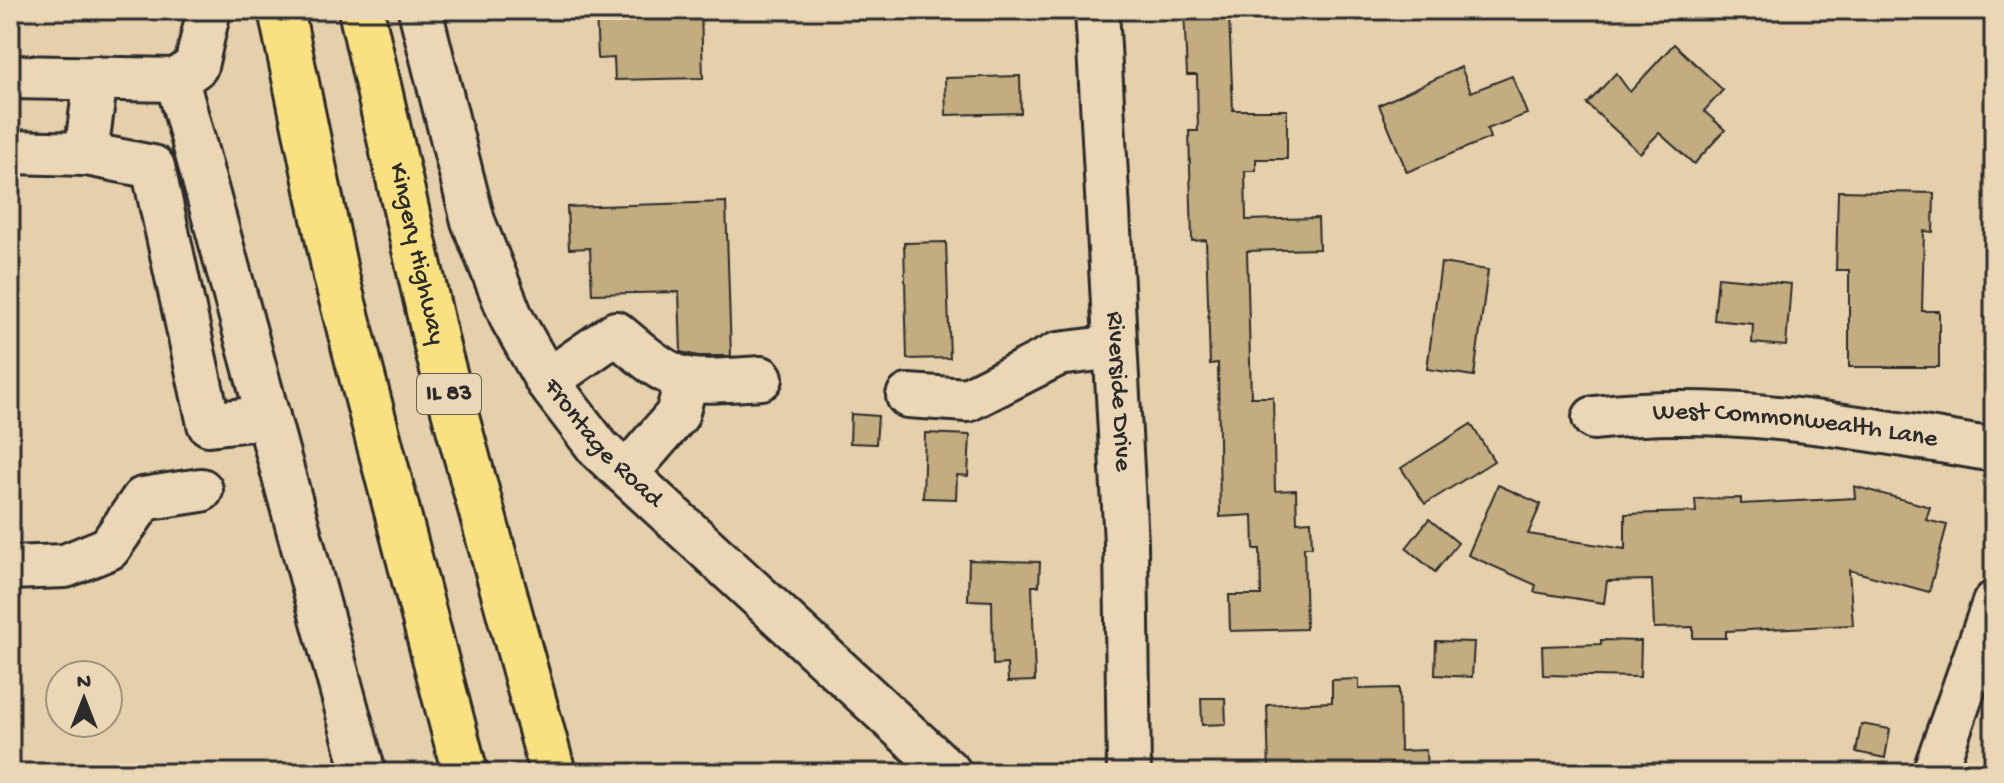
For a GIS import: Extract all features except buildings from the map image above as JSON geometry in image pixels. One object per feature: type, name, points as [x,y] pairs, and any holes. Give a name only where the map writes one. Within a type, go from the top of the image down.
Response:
[{"type":"highway","points":[[281,10],[336,276],[463,767]]},
{"type":"highway","name":"Kingery Highway","points":[[361,10],[438,351],[553,773]]},
{"type":"street","points":[[10,77],[177,80],[196,66],[209,10]]},
{"type":"street","name":"Frontage Road","points":[[420,10],[473,221],[512,319],[547,381],[599,449],[950,773]]},
{"type":"street","name":"Riverside Drive","points":[[1097,10],[1126,543],[1129,773]]},
{"type":"street","points":[[86,154],[96,78]]},
{"type":"street","points":[[177,80],[364,773]]},
{"type":"street","points":[[10,152],[86,154],[153,167],[209,424],[268,417]]},
{"type":"street","points":[[547,381],[616,333],[660,370],[686,382],[761,378]]},
{"type":"street","points":[[908,396],[967,400],[1058,354],[1115,347]]},
{"type":"street","points":[[626,474],[677,415],[686,382]]},
{"type":"street","name":"West Commonwealth Lane","points":[[1594,418],[1644,412],[1810,419],[1994,450]]},
{"type":"street","points":[[10,568],[65,566],[109,548],[143,499],[201,490]]},
{"type":"street","points":[[1934,773],[1994,603]]}]
